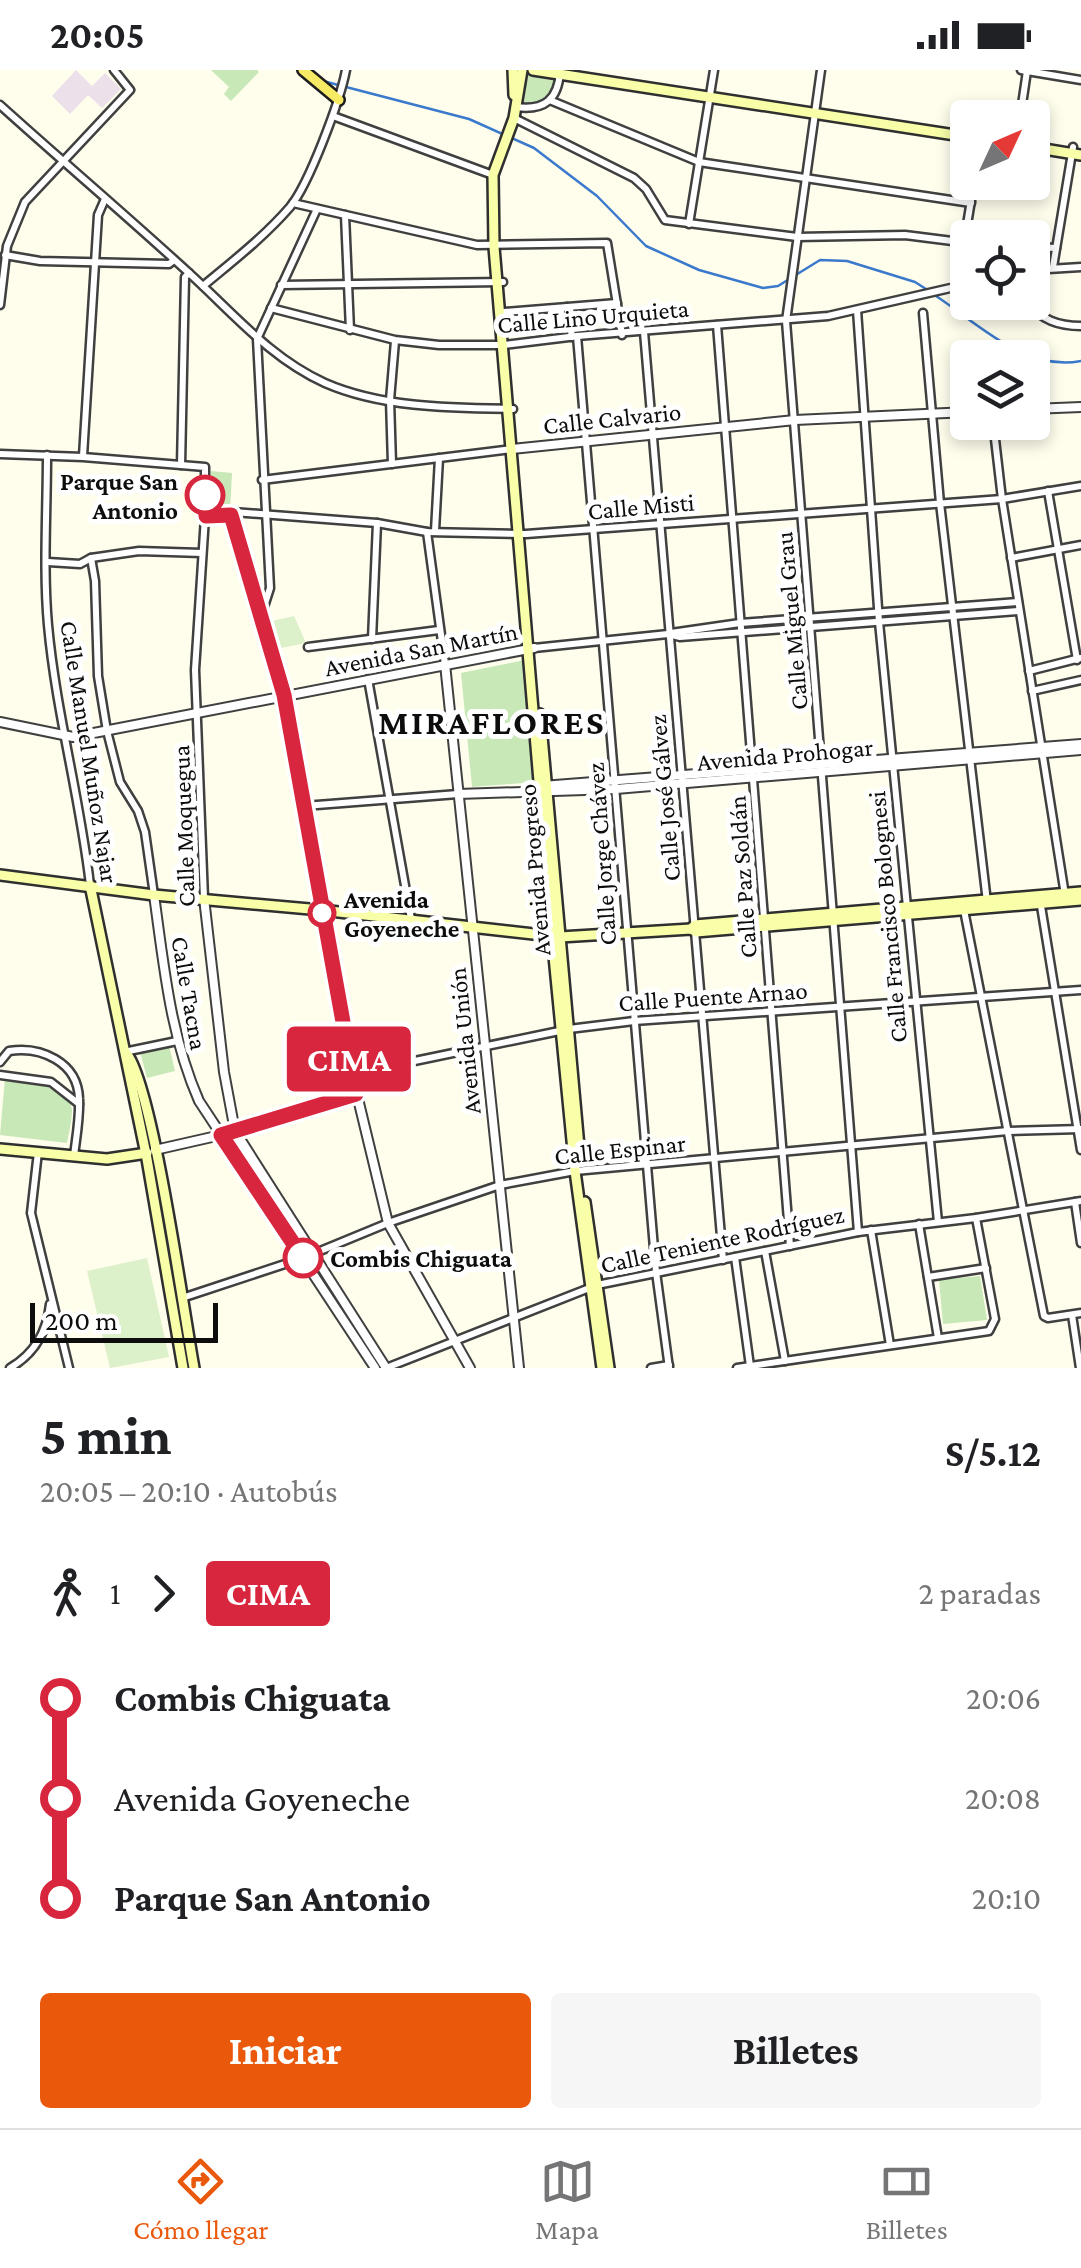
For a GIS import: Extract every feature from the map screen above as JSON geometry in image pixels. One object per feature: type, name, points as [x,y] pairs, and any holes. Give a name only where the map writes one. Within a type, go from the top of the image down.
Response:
[{"type":"main road","points":[[302,70],[340,95]]},
{"type":"main road","name":"Avenida Progreso","points":[[513,70],[514,116]]},
{"type":"main road","name":"Avenida Progreso","points":[[506,345],[493,175],[514,116],[522,70]]},
{"type":"main road","points":[[533,70],[618,76]]},
{"type":"main road","points":[[573,70],[950,131]]},
{"type":"main road","points":[[1050,147],[1077,151]]},
{"type":"main road","name":"Avenida Progreso","points":[[501,282],[578,1170],[606,1368]]},
{"type":"main road","points":[[0,875],[556,937],[1040,900],[1081,892]]},
{"type":"main road","name":"Calle Manuel Muñoz Najar","points":[[90,885],[123,1052],[150,1152]]},
{"type":"main road","points":[[1065,897],[1081,900]]},
{"type":"main road","points":[[905,911],[964,910],[988,904]]},
{"type":"main road","points":[[135,1050],[183,1368]]},
{"type":"main road","points":[[123,1052],[130,1055],[140,1082]]},
{"type":"main road","points":[[0,1148],[107,1159],[150,1152]]},
{"type":"main road","points":[[166,1242],[194,1368]]},
{"type":"street","points":[[0,306],[4,255],[26,202],[127,94],[128,84],[114,70]]},
{"type":"street","points":[[689,224],[714,70]]},
{"type":"street","name":"Calle Miguel Grau","points":[[820,70],[786,321],[858,1232]]},
{"type":"street","points":[[1022,100],[1025,70],[1081,80]]},
{"type":"street","points":[[514,116],[552,100],[558,92],[560,72]]},
{"type":"street","points":[[203,286],[293,204],[333,116],[346,73]]},
{"type":"street","points":[[552,100],[698,162],[971,203]]},
{"type":"street","points":[[0,105],[189,273],[257,339],[303,372],[328,384],[390,400],[512,409]]},
{"type":"street","points":[[333,116],[493,175]]},
{"type":"street","points":[[514,116],[634,178],[646,189],[665,220],[797,237],[905,235],[950,241]]},
{"type":"street","points":[[1053,267],[1077,151]]},
{"type":"street","points":[[83,457],[98,215],[105,199]]},
{"type":"street","points":[[969,220],[971,200]]},
{"type":"street","points":[[293,204],[497,247],[606,243],[622,334]]},
{"type":"street","points":[[260,616],[270,588],[257,339],[317,209]]},
{"type":"street","points":[[345,215],[350,330]]},
{"type":"street","points":[[1050,248],[1056,248]]},
{"type":"street","points":[[4,255],[40,261],[169,264],[174,260]]},
{"type":"street","points":[[1050,267],[1081,266]]},
{"type":"street","points":[[0,454],[181,465],[185,277],[189,273]]},
{"type":"street","points":[[281,285],[501,282]]},
{"type":"street","name":"Calle Lino Urquieta","points":[[271,308],[396,340],[440,346],[506,345],[575,336],[786,321],[857,310],[950,288]]},
{"type":"street","points":[[504,312],[617,302]]},
{"type":"street","name":"Calle Jorge Chávez","points":[[567,306],[575,336],[586,442],[656,1272],[669,1367]]},
{"type":"street","name":"Calle Francisco Bolognesi","points":[[857,310],[905,911],[938,1222]]},
{"type":"street","points":[[922,313],[940,503],[988,904]]},
{"type":"street","points":[[1048,320],[1081,326]]},
{"type":"street","name":"Calle Paz Soldán","points":[[716,326],[790,1246]]},
{"type":"street","name":"Calle José Gálvez","points":[[644,332],[723,1260]]},
{"type":"street","points":[[392,464],[390,400],[396,340]]},
{"type":"street","points":[[1050,408],[1081,407]]},
{"type":"street","name":"Calle Calvario","points":[[262,480],[725,426],[950,413]]},
{"type":"street","points":[[995,440],[1065,897]]},
{"type":"street","name":"Calle Manuel Muñoz Najar","points":[[47,455],[48,623],[65,737],[82,815],[90,885]]},
{"type":"street","name":"Avenida Unión","points":[[439,458],[431,531],[519,1368]]},
{"type":"street","name":"Calle Moquegua","points":[[181,465],[205,467],[206,516],[195,670],[204,898],[224,1072],[235,1132]]},
{"type":"street","name":"Calle Misti","points":[[206,516],[234,512],[431,531],[523,534],[1002,499],[1081,486]]},
{"type":"street","points":[[1029,670],[1079,658],[1048,491]]},
{"type":"street","points":[[231,515],[284,695],[352,1074],[388,1223],[470,1368]]},
{"type":"street","points":[[372,639],[377,523]]},
{"type":"street","points":[[1011,558],[1081,544]]},
{"type":"street","points":[[48,562],[80,564],[91,558],[138,551],[202,553]]},
{"type":"street","name":"Calle Tacna","points":[[91,558],[98,676],[107,731],[120,782],[146,832],[182,1062],[199,1101],[307,1256]]},
{"type":"street","name":"Avenida San Martín","points":[[65,737],[532,649],[740,623],[811,622],[1019,606]]},
{"type":"street","name":"Avenida San Martín","points":[[668,634],[680,637],[741,632],[811,622]]},
{"type":"street","points":[[308,647],[440,630]]},
{"type":"street","points":[[368,679],[410,920]]},
{"type":"street","points":[[1032,691],[1081,680]]},
{"type":"street","points":[[0,722],[65,737]]},
{"type":"street","name":"Avenida Prohogar","points":[[302,806],[1081,747]]},
{"type":"street","points":[[1040,900],[1081,1150]]},
{"type":"street","points":[[964,910],[1044,1316],[1081,1313]]},
{"type":"street","name":"Calle Puente Arnao","points":[[352,1074],[566,1029],[634,1021],[1081,990]]},
{"type":"street","points":[[123,1052],[176,1041]]},
{"type":"street","points":[[0,1062],[10,1051],[27,1048],[50,1054],[71,1076],[80,1094],[74,1156]]},
{"type":"street","points":[[0,1075],[51,1082],[80,1104]]},
{"type":"street","points":[[150,1152],[235,1132],[356,1094]]},
{"type":"street","name":"Calle Espinar","points":[[181,1298],[500,1185],[578,1170],[1008,1131],[1079,1129]]},
{"type":"street","points":[[235,1132],[374,1368]]},
{"type":"street","points":[[38,1152],[31,1213],[69,1368]]},
{"type":"street","points":[[1078,1202],[1081,1243]]},
{"type":"street","name":"Calle Teniente Rodríguez","points":[[386,1368],[594,1286],[858,1232],[1078,1202]]},
{"type":"street","points":[[737,1368],[989,1331],[994,1326],[976,1218]]},
{"type":"street","points":[[919,1224],[938,1338]]},
{"type":"street","points":[[871,1230],[890,1346]]},
{"type":"street","points":[[765,1252],[785,1361]]},
{"type":"street","points":[[735,1257],[750,1366]]},
{"type":"street","points":[[928,1277],[986,1268]]},
{"type":"street","points":[[10,1368],[40,1340],[49,1313],[50,1293]]},
{"type":"street","points":[[1072,1314],[1080,1368]]},
{"type":"street","points":[[354,1329],[386,1368]]},
{"type":"street","points":[[40,1340],[52,1340],[63,1346]]},
{"type":"street","points":[[650,1368],[669,1367]]},
{"type":"shaded area","points":[[76,70],[92,86],[105,73],[121,89],[102,108],[88,95],[70,114],[52,96]]},
{"type":"green space","points":[[211,70],[259,72],[231,101],[224,94],[229,87]]},
{"type":"green space","points":[[524,73],[558,79],[543,104],[521,103]]},
{"type":"green space","points":[[211,471],[232,473],[230,512],[209,510]]},
{"type":"green space","points":[[294,616],[306,643],[276,649],[268,622]]},
{"type":"green space","points":[[525,660],[535,782],[472,787],[461,673]]},
{"type":"green space","points":[[169,1045],[175,1071],[147,1078],[140,1052]]},
{"type":"green space","points":[[5,1078],[46,1083],[64,1092],[72,1110],[67,1143],[0,1135]]},
{"type":"green space","points":[[147,1258],[169,1357],[110,1368],[87,1271]]},
{"type":"green space","points":[[980,1276],[987,1320],[943,1324],[939,1280]]},
{"type":"waterway","points":[[311,70],[317,76]]},
{"type":"waterway","points":[[323,81],[469,119],[534,148],[597,196],[646,246],[699,270],[763,288],[778,286],[820,260],[847,261],[926,289]]},
{"type":"waterway","points":[[933,294],[1021,352],[1040,359],[1081,361]]},
{"type":"bus line","name":"CIMA","points":[[205,495],[206,516],[231,515],[284,695],[356,1094],[221,1135],[303,1258]]},
{"type":"place","name":"Parque San Antonio","points":[[205,495]]},
{"type":"place","name":"Avenida Goyeneche","points":[[322,913]]},
{"type":"place","name":"Combis Chiguata","points":[[303,1258]]},
{"type":"district","name":"MIRAFLORES","points":[[492,722]]}]
